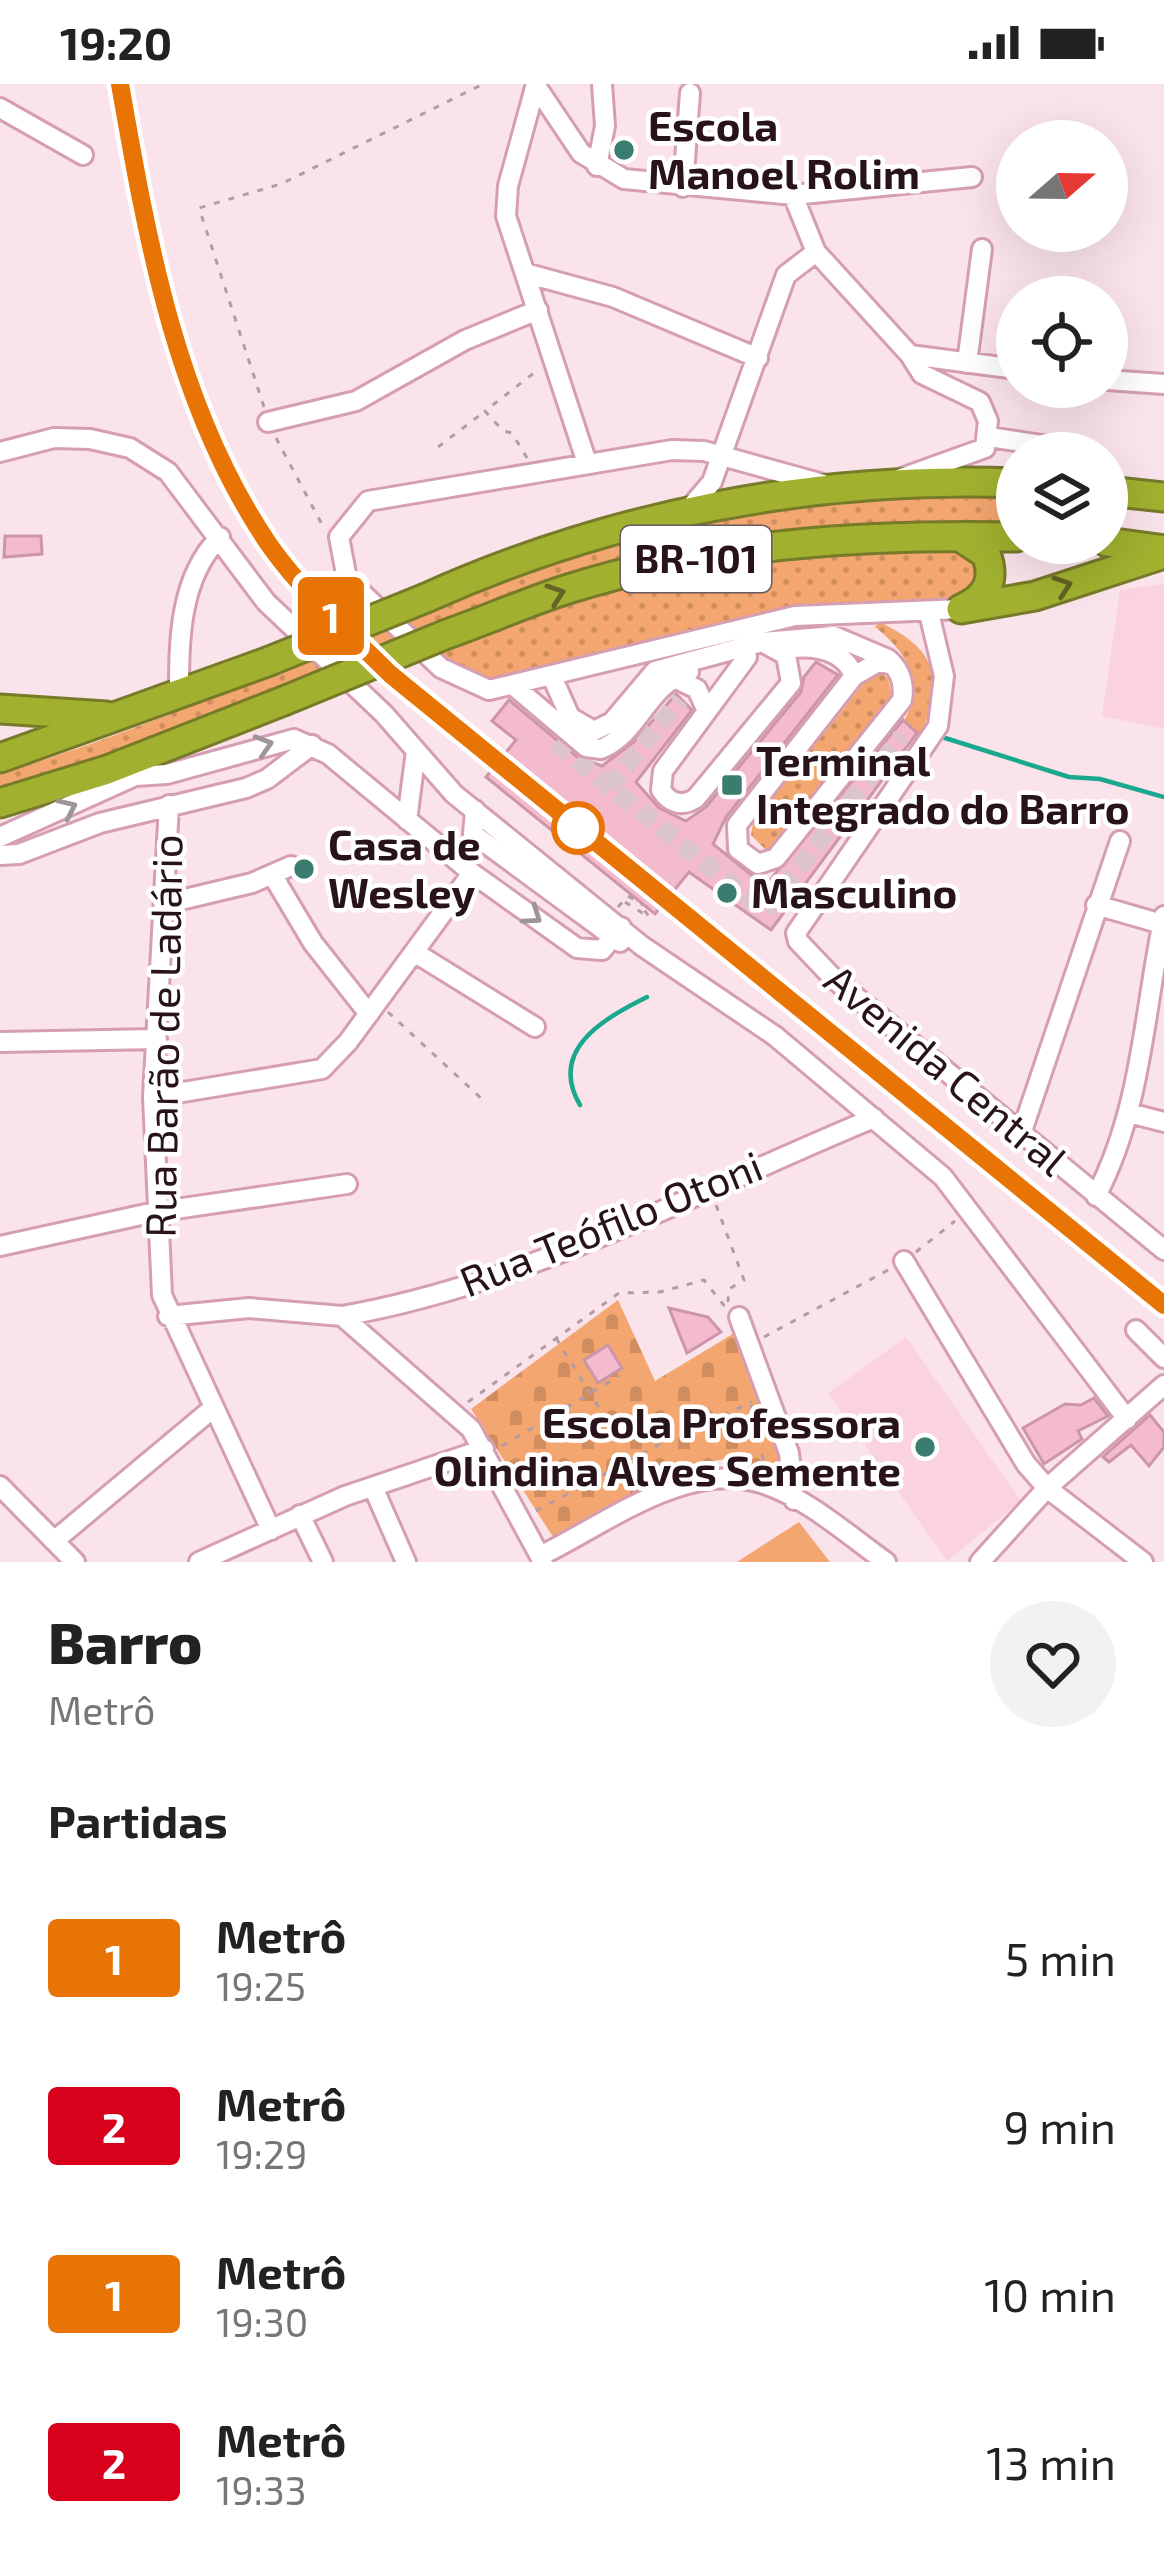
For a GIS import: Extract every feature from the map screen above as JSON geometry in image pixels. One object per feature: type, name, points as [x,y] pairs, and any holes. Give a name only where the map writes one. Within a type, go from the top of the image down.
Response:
[{"type":"highway","name":"BR-101","points":[[0,758],[267,662],[515,560],[686,511],[884,485],[996,483]]},
{"type":"highway","points":[[1128,493],[1164,497]]},
{"type":"highway","points":[[956,536],[978,545],[991,575],[985,594],[961,609]]},
{"type":"highway","name":"BR-101","points":[[0,803],[233,723],[567,590],[740,550],[860,538],[996,537]]},
{"type":"highway","points":[[1128,546],[1164,552]]},
{"type":"highway","points":[[961,609],[1035,596],[1164,552]]},
{"type":"highway","points":[[0,709],[122,716]]},
{"type":"highway","points":[[135,776],[208,743],[233,723]]},
{"type":"street","points":[[597,166],[605,126],[602,84]]},
{"type":"street","points":[[536,85],[567,137],[597,166],[624,179],[793,195],[972,177]]},
{"type":"street","points":[[536,85],[508,186],[506,216],[587,463]]},
{"type":"street","points":[[683,187],[690,93]]},
{"type":"street","points":[[0,108],[83,154]]},
{"type":"street","points":[[793,195],[816,252],[922,374],[980,402],[989,437]]},
{"type":"street","points":[[968,363],[982,249]]},
{"type":"street","points":[[686,511],[712,482],[787,275],[816,252]]},
{"type":"street","points":[[525,273],[613,297],[758,358]]},
{"type":"street","points":[[268,422],[356,401],[465,340],[538,310]]},
{"type":"street","points":[[910,355],[996,366]]},
{"type":"street","points":[[1128,381],[1164,384]]},
{"type":"street","points":[[989,437],[996,438]]},
{"type":"street","points":[[884,485],[933,464],[977,453],[989,437]]},
{"type":"street","name":"Avenida Central","points":[[0,452],[53,438],[130,448],[169,472],[266,602],[385,714],[475,810],[617,934]]},
{"type":"street","points":[[840,489],[722,456],[672,450],[378,498],[359,508],[340,537],[340,558],[352,586],[442,668],[478,689],[553,679],[794,616],[961,609]]},
{"type":"street","points":[[179,695],[185,604],[205,555],[220,537]]},
{"type":"street","name":"Avenida Central","points":[[929,613],[944,676],[938,726],[796,933],[803,951],[834,979],[1164,1250]]},
{"type":"street","points":[[553,679],[570,717],[594,731],[612,722],[655,671],[834,636],[866,646],[894,664],[904,692],[884,724],[776,857],[758,864],[746,860],[736,842],[737,825],[854,676],[869,665],[894,664]]},
{"type":"street","points":[[515,687],[586,747],[601,749],[672,677],[770,646],[831,652],[846,661],[854,676]]},
{"type":"street","points":[[747,657],[661,777],[665,796],[677,803],[699,794],[791,683],[791,663],[770,646]]},
{"type":"street","points":[[672,677],[697,689],[707,711]]},
{"type":"street","points":[[0,837],[135,776],[167,774],[285,739],[311,745]]},
{"type":"street","points":[[0,855],[19,854],[100,823],[267,779],[311,745]]},
{"type":"street","name":"Avenida Central","points":[[311,745],[472,873],[585,952],[599,952],[617,934]]},
{"type":"street","points":[[407,820],[416,751]]},
{"type":"street","name":"Rua Barão de Ladário","points":[[170,805],[168,903],[153,1096],[154,1212],[168,1316],[271,1530]]},
{"type":"street","points":[[455,859],[473,834],[475,810]]},
{"type":"street","name":"Avenida Central","points":[[473,834],[775,1036],[928,1164],[1127,1419]]},
{"type":"street","points":[[1022,1134],[1120,841]]},
{"type":"street","points":[[168,903],[273,877],[292,866]]},
{"type":"street","points":[[153,1096],[313,1073],[340,1053],[472,873]]},
{"type":"street","points":[[273,877],[313,944],[373,1008]]},
{"type":"street","points":[[1096,904],[1163,920],[1129,1113],[1115,1160],[1096,1196]]},
{"type":"street","points":[[414,952],[535,1027]]},
{"type":"street","points":[[0,1042],[157,1040]]},
{"type":"street","points":[[1129,1113],[1164,1122]]},
{"type":"street","name":"Rua Teófilo Otoni","points":[[168,1316],[249,1308],[342,1316],[406,1303],[540,1258],[874,1118]]},
{"type":"street","points":[[0,1246],[154,1212],[347,1184]]},
{"type":"street","points":[[904,1261],[1016,1449],[1047,1488],[1143,1562]]},
{"type":"street","points":[[733,1313],[752,1343],[771,1395],[795,1475],[794,1500]]},
{"type":"street","points":[[342,1316],[453,1414],[474,1424],[542,1559],[703,1478],[746,1480],[794,1500],[886,1562]]},
{"type":"street","points":[[1136,1330],[1164,1358]]},
{"type":"street","points":[[980,1562],[1047,1488],[1164,1385]]},
{"type":"street","points":[[54,1540],[212,1409]]},
{"type":"street","points":[[199,1562],[300,1515],[490,1449]]},
{"type":"street","points":[[0,1486],[75,1562]]},
{"type":"street","points":[[373,1487],[406,1562]]},
{"type":"street","points":[[300,1515],[322,1562]]},
{"type":"path","points":[[340,537],[322,528],[268,422],[200,208],[281,184],[483,84]]},
{"type":"path","points":[[438,447],[554,356]]},
{"type":"path","points":[[485,411],[502,431],[512,433],[535,470]]},
{"type":"path","points":[[628,896],[642,905],[649,917],[624,901],[628,896]]},
{"type":"path","points":[[373,1008],[483,1100]]},
{"type":"path","points":[[709,1186],[744,1280],[729,1289],[733,1313]]},
{"type":"path","points":[[752,1343],[904,1261],[968,1211]]},
{"type":"path","points":[[453,1414],[619,1293],[660,1292],[704,1280],[733,1313]]},
{"type":"path","points":[[555,1336],[615,1434]]},
{"type":"path","points":[[490,1449],[619,1376]]},
{"type":"path","points":[[521,1519],[664,1442],[771,1395]]},
{"type":"path","points":[[750,1403],[756,1426]]},
{"type":"shaded area","points":[[1164,584],[1164,729],[1102,716],[1120,590]]},
{"type":"shaded area","name":"Escola Professora Olindina Alves Semente","points":[[906,1337],[1021,1501],[947,1561],[828,1393]]},
{"type":"green space","points":[[888,495],[996,498],[996,525],[943,523],[730,545],[295,687],[0,796],[0,774],[110,737],[437,607],[658,533],[772,508]]},
{"type":"green space","points":[[948,541],[981,567],[966,602],[810,608],[501,685],[455,670],[443,657],[430,656],[497,617],[624,574]]},
{"type":"green space","points":[[880,622],[914,643],[931,667],[933,697],[920,736],[904,721],[913,694],[909,669],[896,646],[875,627]]},
{"type":"green space","points":[[875,669],[888,678],[893,701],[778,847],[766,850],[751,835],[753,823]]},
{"type":"green space","points":[[618,1300],[655,1381],[741,1329],[753,1350],[791,1488],[736,1457],[703,1463],[555,1540],[471,1409]]},
{"type":"green space","points":[[799,1522],[830,1562],[737,1562]]},
{"type":"building","points":[[5,536],[41,536],[42,554],[4,557]]},
{"type":"building","points":[[816,662],[838,675],[726,817],[713,844],[765,886],[903,720],[917,733],[771,930],[689,872],[655,914],[486,777],[516,740],[492,721],[509,700],[577,757],[602,766],[634,742],[676,694],[692,710],[636,782],[659,808],[686,821],[706,807],[801,692],[804,677]]},
{"type":"building","points":[[669,1308],[708,1317],[721,1332],[687,1353]]},
{"type":"building","points":[[608,1345],[622,1368],[598,1383],[584,1360]]},
{"type":"building","points":[[1094,1398],[1108,1416],[1078,1431],[1082,1439],[1044,1464],[1023,1428],[1065,1404],[1081,1405]]},
{"type":"building","points":[[1150,1415],[1164,1432],[1164,1447],[1149,1466],[1131,1445],[1109,1462],[1103,1457]]},
{"type":"waterway","points":[[945,738],[1069,777],[1100,779],[1164,797]]},
{"type":"waterway","points":[[580,1105],[572,1085],[576,1052],[598,1026],[647,997]]},
{"type":"tunnel","points":[[609,787],[680,699]]},
{"type":"tunnel","points":[[555,743],[765,911],[902,736]]},
{"type":"railway","points":[[120,84],[145,218],[178,353],[229,480],[264,538],[307,592],[376,660],[498,763]]},
{"type":"railway","points":[[666,901],[1164,1305]]},
{"type":"metro line","name":"1","points":[[120,84],[140,198],[188,380],[213,447],[241,499],[306,591],[390,674],[1164,1305]]},
{"type":"place","name":"Escola Manoel Rolim","points":[[624,150]]},
{"type":"place","name":"Terminal Integrado do Barro","points":[[732,785]]},
{"type":"place","name":"Casa de Wesley","points":[[304,869]]},
{"type":"place","name":"Masculino","points":[[727,893]]},
{"type":"place","name":"Escola Professora Olindina Alves Semente","points":[[925,1447]]}]
